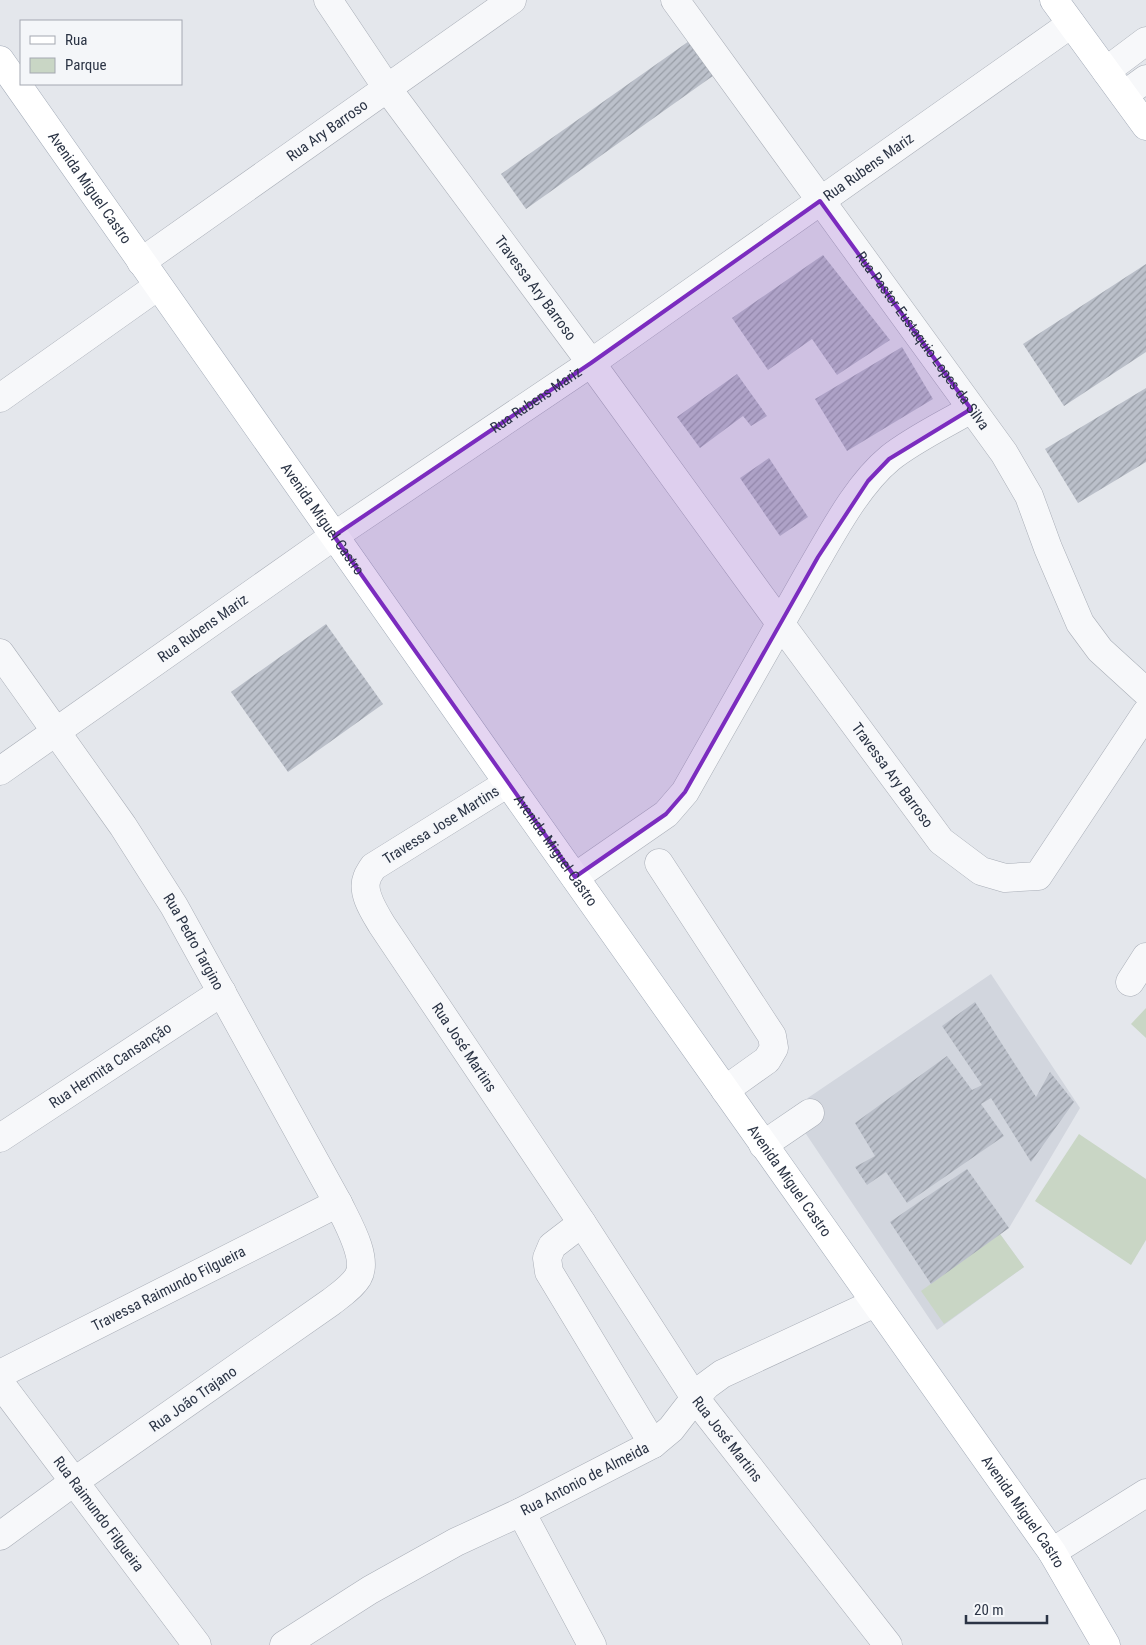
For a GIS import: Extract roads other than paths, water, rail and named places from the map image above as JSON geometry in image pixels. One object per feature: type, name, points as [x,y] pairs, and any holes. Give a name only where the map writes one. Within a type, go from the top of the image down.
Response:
[{"type":"main road","points":[[1054,0],[1146,126]]},
{"type":"main road","name":"Avenida Miguel Castro","points":[[0,60],[763,1145],[1052,1552],[1106,1645]]},
{"type":"street","name":"Travessa Ary Barroso","points":[[328,0],[387,88],[942,841],[981,871],[1005,878],[1038,876],[1146,713]]},
{"type":"street","name":"Rua Ary Barroso","points":[[141,262],[512,0]]},
{"type":"street","name":"Rua Pastor Eustaquio Lopes da Silva","points":[[675,0],[1004,453],[1029,496],[1057,572],[1080,623],[1100,650],[1146,692]]},
{"type":"street","name":"Rua Rubens Mariz","points":[[0,771],[334,536],[591,363],[1071,24]]},
{"type":"street","points":[[1106,71],[1146,41]]},
{"type":"street","points":[[1124,95],[1146,79]]},
{"type":"street","points":[[0,398],[158,286]]},
{"type":"street","points":[[575,877],[666,814],[685,792],[780,623],[852,502],[868,481],[889,459],[971,409]]},
{"type":"street","name":"Rua Pedro Targino","points":[[0,653],[123,826],[174,906],[338,1203],[358,1247]]},
{"type":"street","name":"Travessa Jose Martins","points":[[373,868],[508,783]]},
{"type":"street","points":[[659,863],[772,1036],[774,1048],[767,1060],[725,1090]]},
{"type":"street","name":"Rua José Martins","points":[[373,868],[366,879],[370,905],[374,912],[582,1223],[694,1398],[888,1645]]},
{"type":"street","points":[[1130,982],[1146,957]]},
{"type":"street","name":"Rua Hermita Cansanção","points":[[0,1138],[222,992]]},
{"type":"street","points":[[763,1145],[810,1113]]},
{"type":"street","name":"Travessa Raimundo Filgueira","points":[[0,1374],[338,1203]]},
{"type":"street","points":[[582,1223],[552,1246],[548,1258],[549,1272],[653,1444]]},
{"type":"street","name":"Rua João Trajano","points":[[0,1536],[337,1297],[358,1277],[362,1265],[358,1247]]},
{"type":"street","name":"Rua Antonio de Almeida","points":[[284,1645],[370,1590],[456,1542],[521,1512],[653,1444],[670,1429],[694,1398],[722,1374],[875,1303]]},
{"type":"street","name":"Rua Raimundo Filgueira","points":[[0,1382],[197,1645]]},
{"type":"street","points":[[1052,1552],[1146,1493]]},
{"type":"street","points":[[521,1512],[592,1645]]}]
